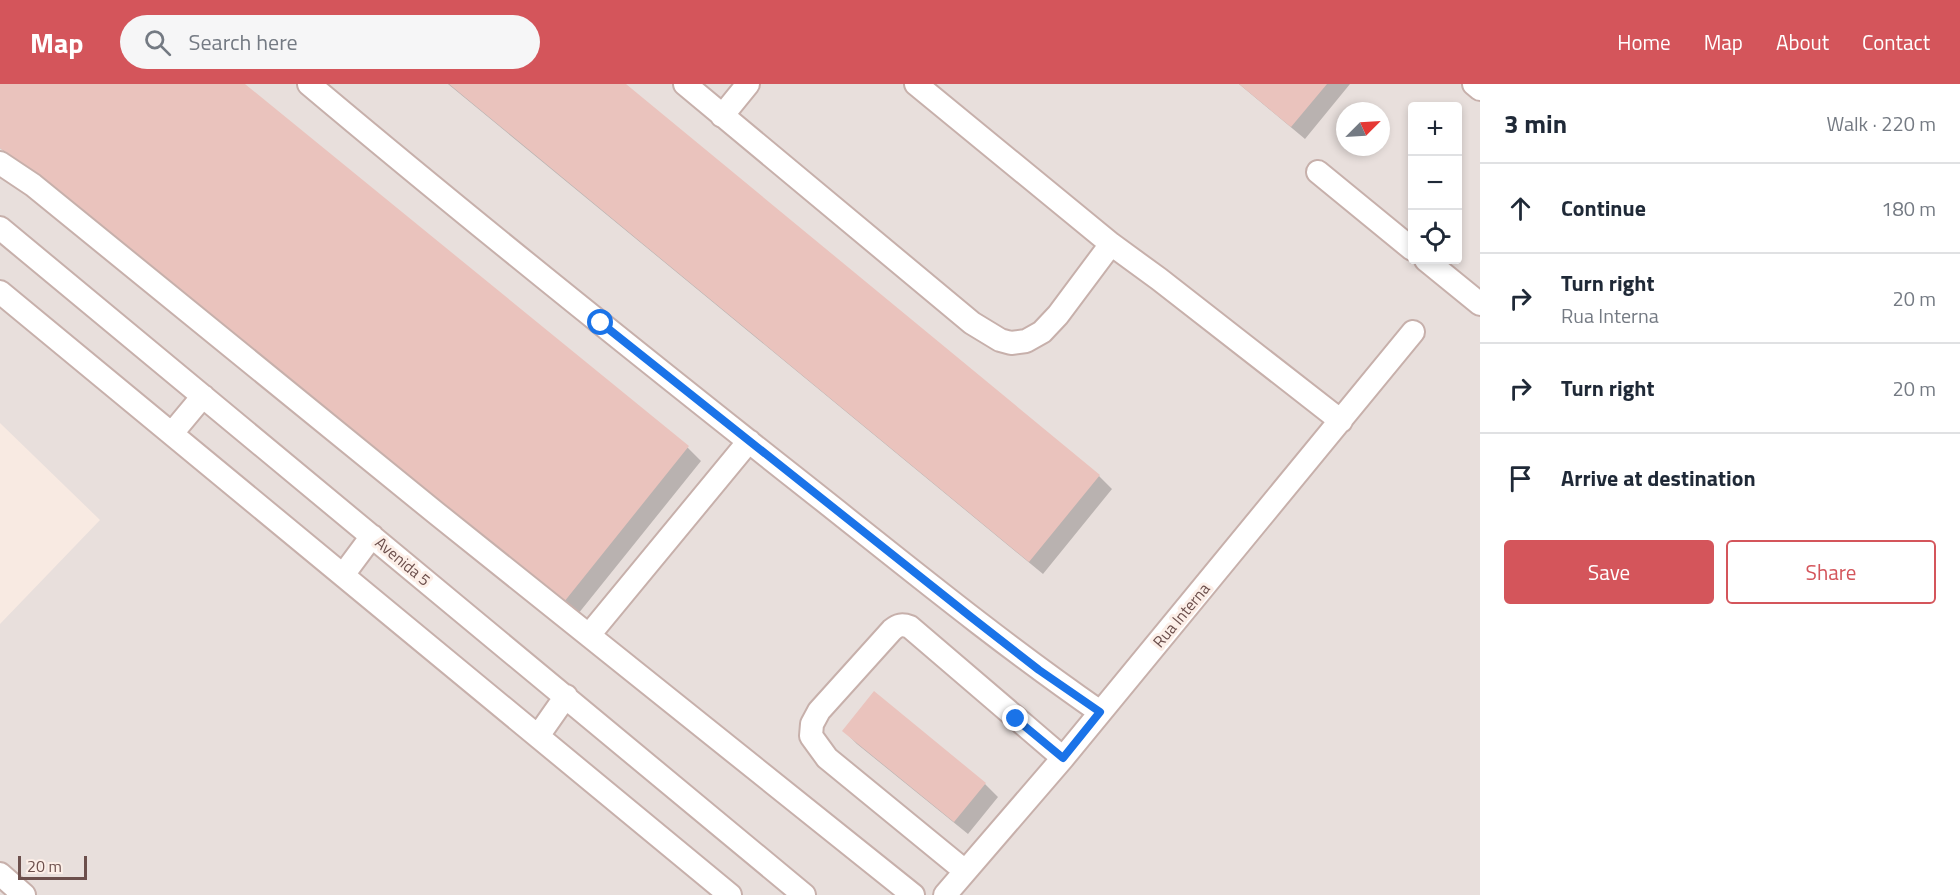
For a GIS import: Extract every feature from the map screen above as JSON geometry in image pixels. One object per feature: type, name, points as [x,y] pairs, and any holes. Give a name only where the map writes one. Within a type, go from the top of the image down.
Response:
[{"type":"lane","points":[[309,84],[674,382],[1039,670],[1100,712]]},
{"type":"lane","points":[[685,84],[972,323],[1000,340],[1011,343],[1026,341],[1042,332],[1058,315],[1111,244]]},
{"type":"lane","points":[[722,116],[748,84]]},
{"type":"lane","points":[[916,84],[1111,244],[1341,421]]},
{"type":"lane","points":[[1474,84],[1480,89]]},
{"type":"lane","points":[[0,163],[33,185],[913,895]]},
{"type":"lane","points":[[1318,172],[1408,245]]},
{"type":"lane","name":"Avenida 5","points":[[0,228],[804,895]]},
{"type":"lane","points":[[1430,264],[1480,304]]},
{"type":"lane","points":[[0,292],[173,432],[730,895]]},
{"type":"lane","name":"Rua Interna","points":[[945,895],[1063,758],[1413,332]]},
{"type":"lane","points":[[173,432],[202,396]]},
{"type":"lane","points":[[589,635],[749,441]]},
{"type":"lane","points":[[344,575],[372,536]]},
{"type":"lane","points":[[965,872],[827,758],[811,736],[812,724],[819,711],[892,630],[897,626],[905,625],[1063,758]]},
{"type":"lane","points":[[538,736],[566,696]]},
{"type":"lane","points":[[0,874],[24,895]]},
{"type":"shaded area","points":[[0,84],[1480,84],[1480,895],[0,895],[0,624],[100,520],[0,423]]},
{"type":"building","points":[[0,84],[245,84],[689,446],[560,607],[0,148]]},
{"type":"building","points":[[449,84],[626,84],[1100,475],[1029,562]]},
{"type":"building","points":[[1239,84],[1327,84],[1291,127]]},
{"type":"building","points":[[874,691],[986,783],[954,822],[842,731]]},
{"type":"route","points":[[601,323],[971,617],[1039,670],[1100,712],[1063,758],[1016,719]]}]
